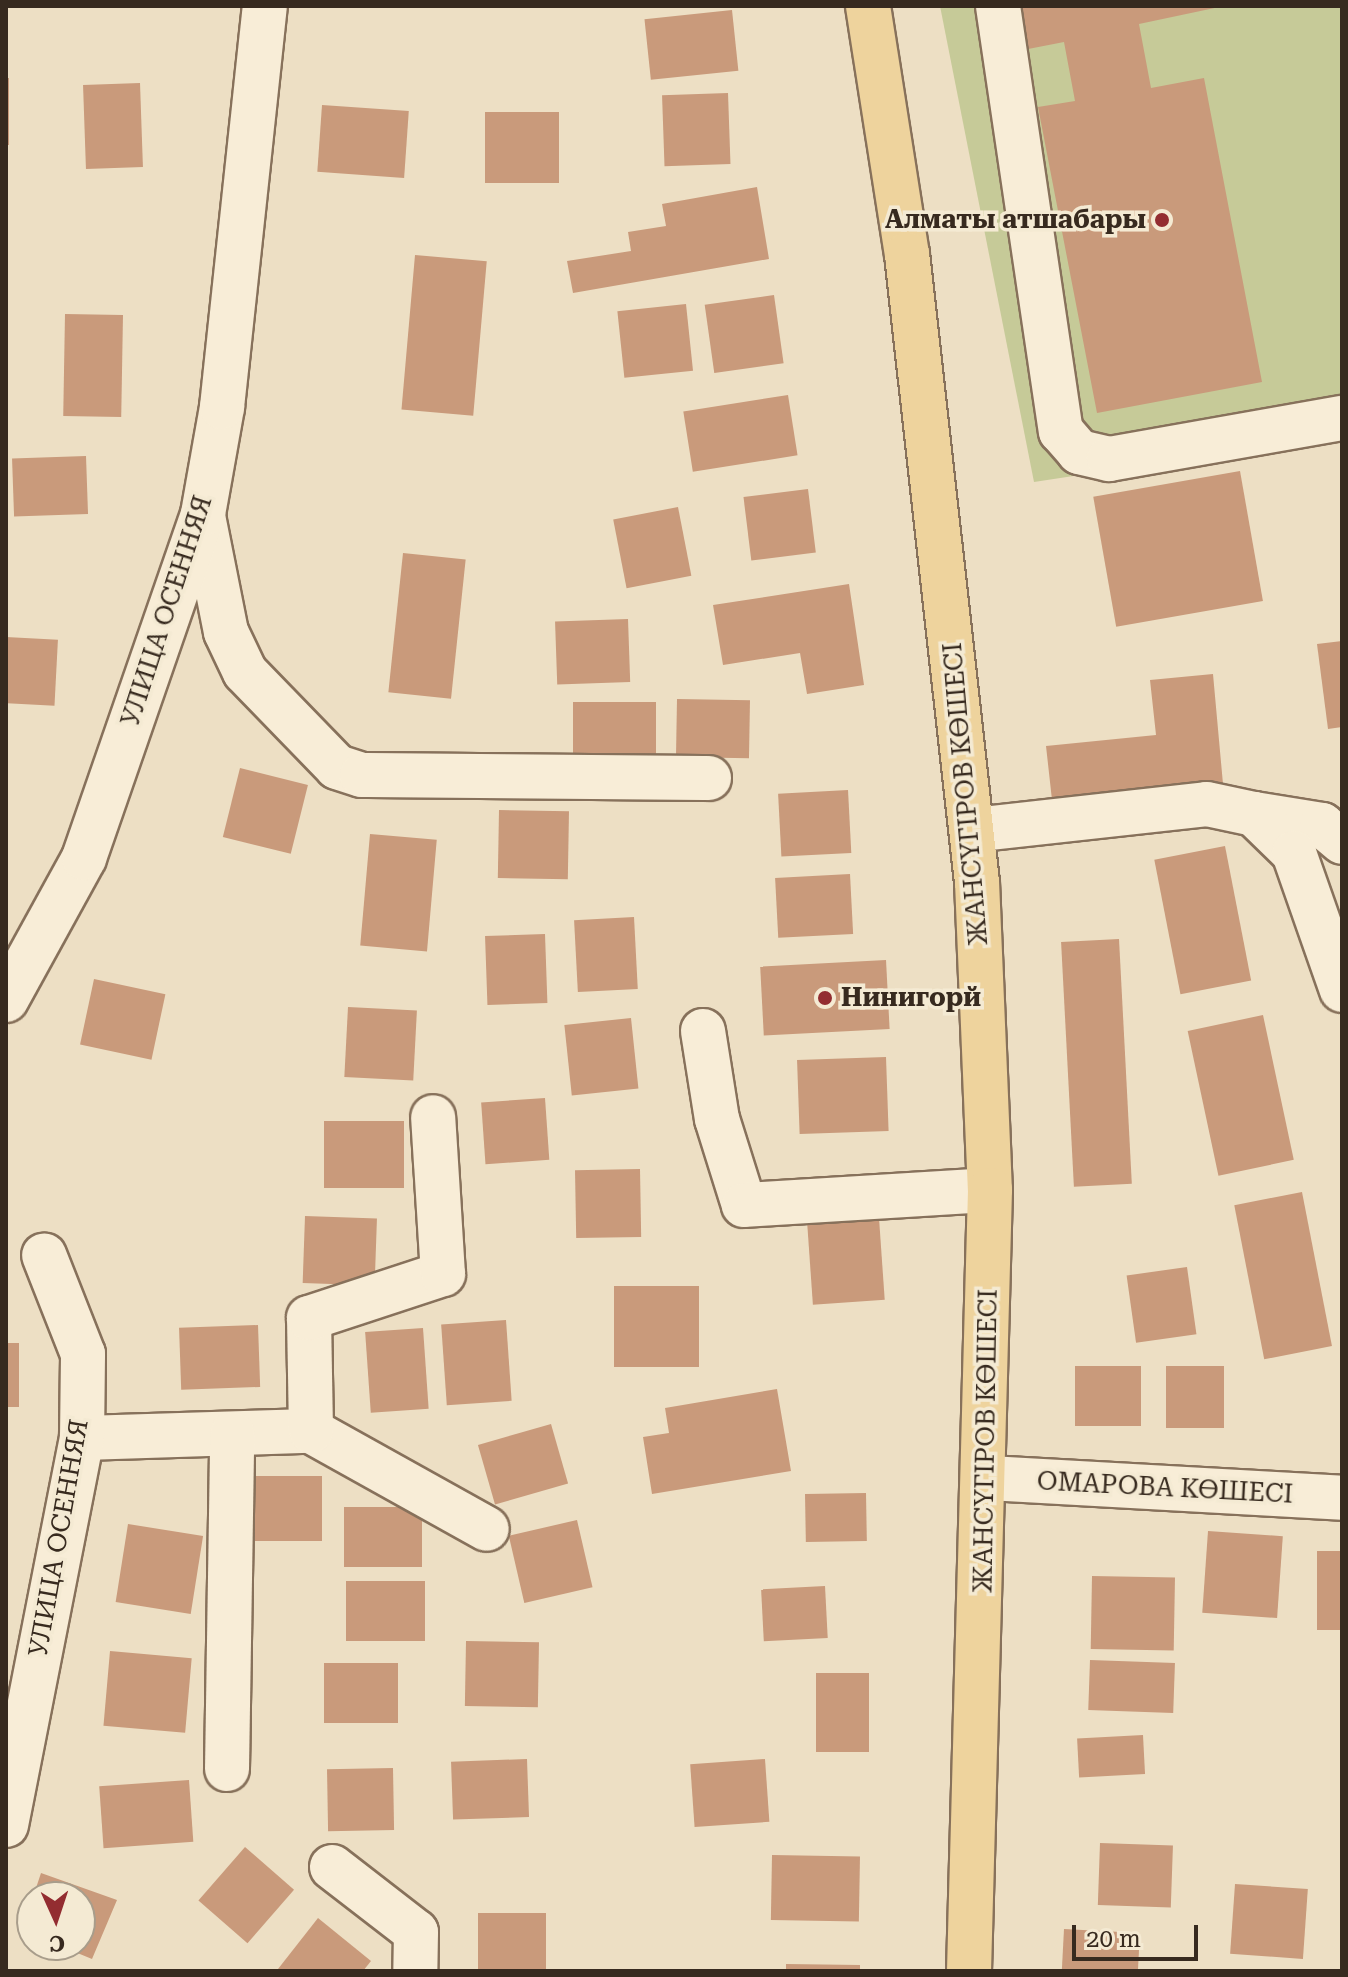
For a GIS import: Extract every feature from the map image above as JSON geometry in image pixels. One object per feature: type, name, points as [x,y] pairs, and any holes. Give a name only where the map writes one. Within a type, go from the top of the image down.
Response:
[{"type":"main road","name":"ЖАНСҮГІРОВ КӨШЕСІ","points":[[868,6],[907,254],[973,830],[990,1190],[988,1478],[969,1971]]},
{"type":"street","points":[[237,6],[281,6]]},
{"type":"street","points":[[998,6],[1061,431],[1079,452],[1109,459],[1342,418]]},
{"type":"street","name":"УЛИЦА ОСЕННЯЯ","points":[[6,1000],[84,858],[203,514],[222,407],[265,7]]},
{"type":"street","points":[[203,514],[226,632],[245,672],[337,767],[362,775],[709,778]]},
{"type":"street","points":[[973,830],[1207,804],[1322,825],[1342,842]]},
{"type":"street","points":[[1254,814],[1294,853],[1342,990]]},
{"type":"street","points":[[703,1031],[717,1119],[744,1205],[990,1190]]},
{"type":"street","points":[[311,1431],[309,1318],[443,1274],[433,1117]]},
{"type":"street","name":"УЛИЦА ОСЕННЯЯ","points":[[6,1825],[82,1438],[83,1354],[44,1255]]},
{"type":"street","points":[[82,1438],[311,1431],[487,1529]]},
{"type":"street","points":[[227,1769],[232,1434]]},
{"type":"street","name":"ОМАРОВА КӨШЕСІ","points":[[988,1478],[1342,1498]]},
{"type":"street","points":[[332,1867],[416,1932],[415,1971]]},
{"type":"green space","name":"Алматы атшабары","points":[[940,6],[1342,6],[1342,435],[1034,482]]},
{"type":"building","points":[[1014,6],[1224,6],[1139,24],[1151,88],[1204,78],[1262,382],[1097,413],[1038,107],[1075,101],[1064,42],[1023,50]]},
{"type":"building","points":[[732,10],[738,71],[651,80],[644,19]]},
{"type":"building","points":[[6,78],[9,78],[9,145],[6,145]]},
{"type":"building","points":[[140,83],[143,167],[86,169],[83,85]]},
{"type":"building","points":[[728,93],[730,164],[665,166],[662,95]]},
{"type":"building","points":[[322,105],[409,111],[404,178],[317,172]]},
{"type":"building","points":[[485,112],[559,112],[559,183],[485,183]]},
{"type":"building","points":[[757,187],[769,259],[573,293],[567,261],[631,251],[628,232],[666,226],[662,204]]},
{"type":"building","points":[[415,255],[487,261],[473,416],[401,409]]},
{"type":"building","points":[[774,295],[784,363],[714,373],[705,305]]},
{"type":"building","points":[[686,304],[693,371],[624,378],[617,311]]},
{"type":"building","points":[[65,314],[123,315],[121,417],[63,416]]},
{"type":"building","points":[[788,395],[798,455],[693,472],[683,412]]},
{"type":"building","points":[[86,456],[88,514],[14,517],[12,459]]},
{"type":"building","points":[[1240,471],[1263,601],[1116,627],[1093,497]]},
{"type":"building","points":[[808,489],[816,553],[751,560],[743,497]]},
{"type":"building","points":[[678,507],[691,576],[627,588],[613,520]]},
{"type":"building","points":[[403,553],[466,560],[451,699],[388,692]]},
{"type":"building","points":[[849,584],[864,685],[807,694],[800,653],[723,665],[713,605]]},
{"type":"building","points":[[628,619],[630,682],[557,685],[555,622]]},
{"type":"building","points":[[6,637],[58,640],[54,706],[6,703]]},
{"type":"building","points":[[1342,641],[1342,727],[1328,729],[1317,644]]},
{"type":"building","points":[[1213,674],[1223,784],[1052,800],[1046,746],[1156,735],[1150,680]]},
{"type":"building","points":[[677,699],[750,700],[749,758],[676,757]]},
{"type":"building","points":[[573,702],[656,702],[656,756],[573,756]]},
{"type":"building","points":[[240,768],[308,785],[291,854],[223,837]]},
{"type":"building","points":[[848,790],[851,853],[781,857],[778,794]]},
{"type":"building","points":[[499,810],[569,811],[568,879],[498,878]]},
{"type":"building","points":[[370,834],[437,840],[427,951],[360,946]]},
{"type":"building","points":[[1225,846],[1251,980],[1180,994],[1154,860]]},
{"type":"building","points":[[850,874],[853,934],[778,938],[775,878]]},
{"type":"building","points":[[634,917],[638,989],[578,992],[574,920]]},
{"type":"building","points":[[545,934],[547,1003],[487,1005],[485,936]]},
{"type":"building","points":[[1119,939],[1132,1184],[1074,1187],[1061,942]]},
{"type":"building","name":"Нинигорй","points":[[886,960],[890,1029],[764,1035],[760,967]]},
{"type":"building","points":[[94,979],[165,994],[151,1060],[80,1045]]},
{"type":"building","points":[[348,1007],[417,1011],[413,1081],[344,1077]]},
{"type":"building","points":[[1263,1015],[1294,1160],[1218,1176],[1188,1031]]},
{"type":"building","points":[[631,1018],[638,1089],[572,1096],[564,1025]]},
{"type":"building","points":[[886,1057],[889,1131],[800,1134],[797,1060]]},
{"type":"building","points":[[545,1098],[549,1160],[485,1164],[481,1102]]},
{"type":"building","points":[[324,1121],[404,1121],[404,1188],[324,1188]]},
{"type":"building","points":[[640,1169],[641,1237],[576,1238],[575,1170]]},
{"type":"building","points":[[1302,1192],[1332,1346],[1264,1359],[1234,1205]]},
{"type":"building","points":[[305,1216],[377,1219],[375,1285],[303,1283]]},
{"type":"building","points":[[879,1218],[885,1300],[813,1305],[807,1223]]},
{"type":"building","points":[[1187,1267],[1196,1334],[1136,1343],[1127,1275]]},
{"type":"building","points":[[614,1286],[699,1286],[699,1367],[614,1367]]},
{"type":"building","points":[[506,1320],[512,1401],[447,1405],[441,1325]]},
{"type":"building","points":[[258,1325],[260,1387],[181,1390],[179,1328]]},
{"type":"building","points":[[423,1328],[429,1409],[371,1413],[365,1332]]},
{"type":"building","points":[[6,1343],[19,1343],[19,1407],[6,1407]]},
{"type":"building","points":[[1075,1366],[1141,1366],[1141,1426],[1075,1426]]},
{"type":"building","points":[[1166,1366],[1224,1366],[1224,1428],[1166,1428]]},
{"type":"building","points":[[777,1389],[791,1471],[652,1494],[643,1437],[669,1433],[665,1408]]},
{"type":"building","points":[[551,1424],[568,1484],[495,1505],[478,1445]]},
{"type":"building","points":[[255,1476],[322,1476],[322,1541],[255,1541]]},
{"type":"building","points":[[866,1493],[867,1541],[806,1542],[805,1494]]},
{"type":"building","points":[[344,1507],[422,1507],[422,1567],[344,1567]]},
{"type":"building","points":[[577,1520],[593,1587],[524,1603],[509,1536]]},
{"type":"building","points":[[128,1524],[203,1536],[191,1614],[116,1602]]},
{"type":"building","points":[[1208,1531],[1283,1536],[1277,1618],[1202,1613]]},
{"type":"building","points":[[1317,1551],[1342,1551],[1342,1630],[1317,1630]]},
{"type":"building","points":[[1092,1576],[1175,1577],[1174,1650],[1091,1649]]},
{"type":"building","points":[[346,1581],[425,1581],[425,1641],[346,1641]]},
{"type":"building","points":[[825,1586],[828,1638],[764,1641],[761,1589]]},
{"type":"building","points":[[466,1641],[539,1642],[538,1707],[465,1706]]},
{"type":"building","points":[[110,1651],[192,1658],[185,1733],[103,1726]]},
{"type":"building","points":[[1090,1660],[1175,1663],[1173,1713],[1088,1710]]},
{"type":"building","points":[[324,1663],[398,1663],[398,1723],[324,1723]]},
{"type":"building","points":[[816,1673],[869,1673],[869,1752],[816,1752]]},
{"type":"building","points":[[1143,1735],[1145,1774],[1079,1777],[1077,1738]]},
{"type":"building","points":[[527,1759],[529,1817],[453,1820],[451,1762]]},
{"type":"building","points":[[765,1759],[769,1822],[695,1827],[690,1764]]},
{"type":"building","points":[[393,1768],[394,1830],[328,1831],[327,1769]]},
{"type":"building","points":[[189,1780],[193,1842],[104,1848],[99,1786]]},
{"type":"building","points":[[1100,1843],[1173,1846],[1171,1908],[1098,1905]]},
{"type":"building","points":[[245,1847],[294,1890],[247,1943],[198,1901]]},
{"type":"building","points":[[772,1855],[860,1857],[859,1922],[771,1920]]},
{"type":"building","points":[[41,1873],[64,1881],[38,1881]]},
{"type":"building","points":[[1235,1884],[1308,1889],[1303,1959],[1230,1954]]},
{"type":"building","points":[[96,1893],[117,1900],[96,1950]]},
{"type":"building","points":[[478,1913],[546,1913],[546,1971],[478,1971]]},
{"type":"building","points":[[318,1918],[371,1961],[363,1971],[278,1969]]},
{"type":"building","points":[[1064,1929],[1140,1933],[1138,1971],[1062,1971]]},
{"type":"building","points":[[786,1964],[860,1965],[860,1971],[786,1971]]},
{"type":"place","name":"Алматы атшабары","points":[[1162,220]]},
{"type":"place","name":"Нинигорй","points":[[825,998]]}]
